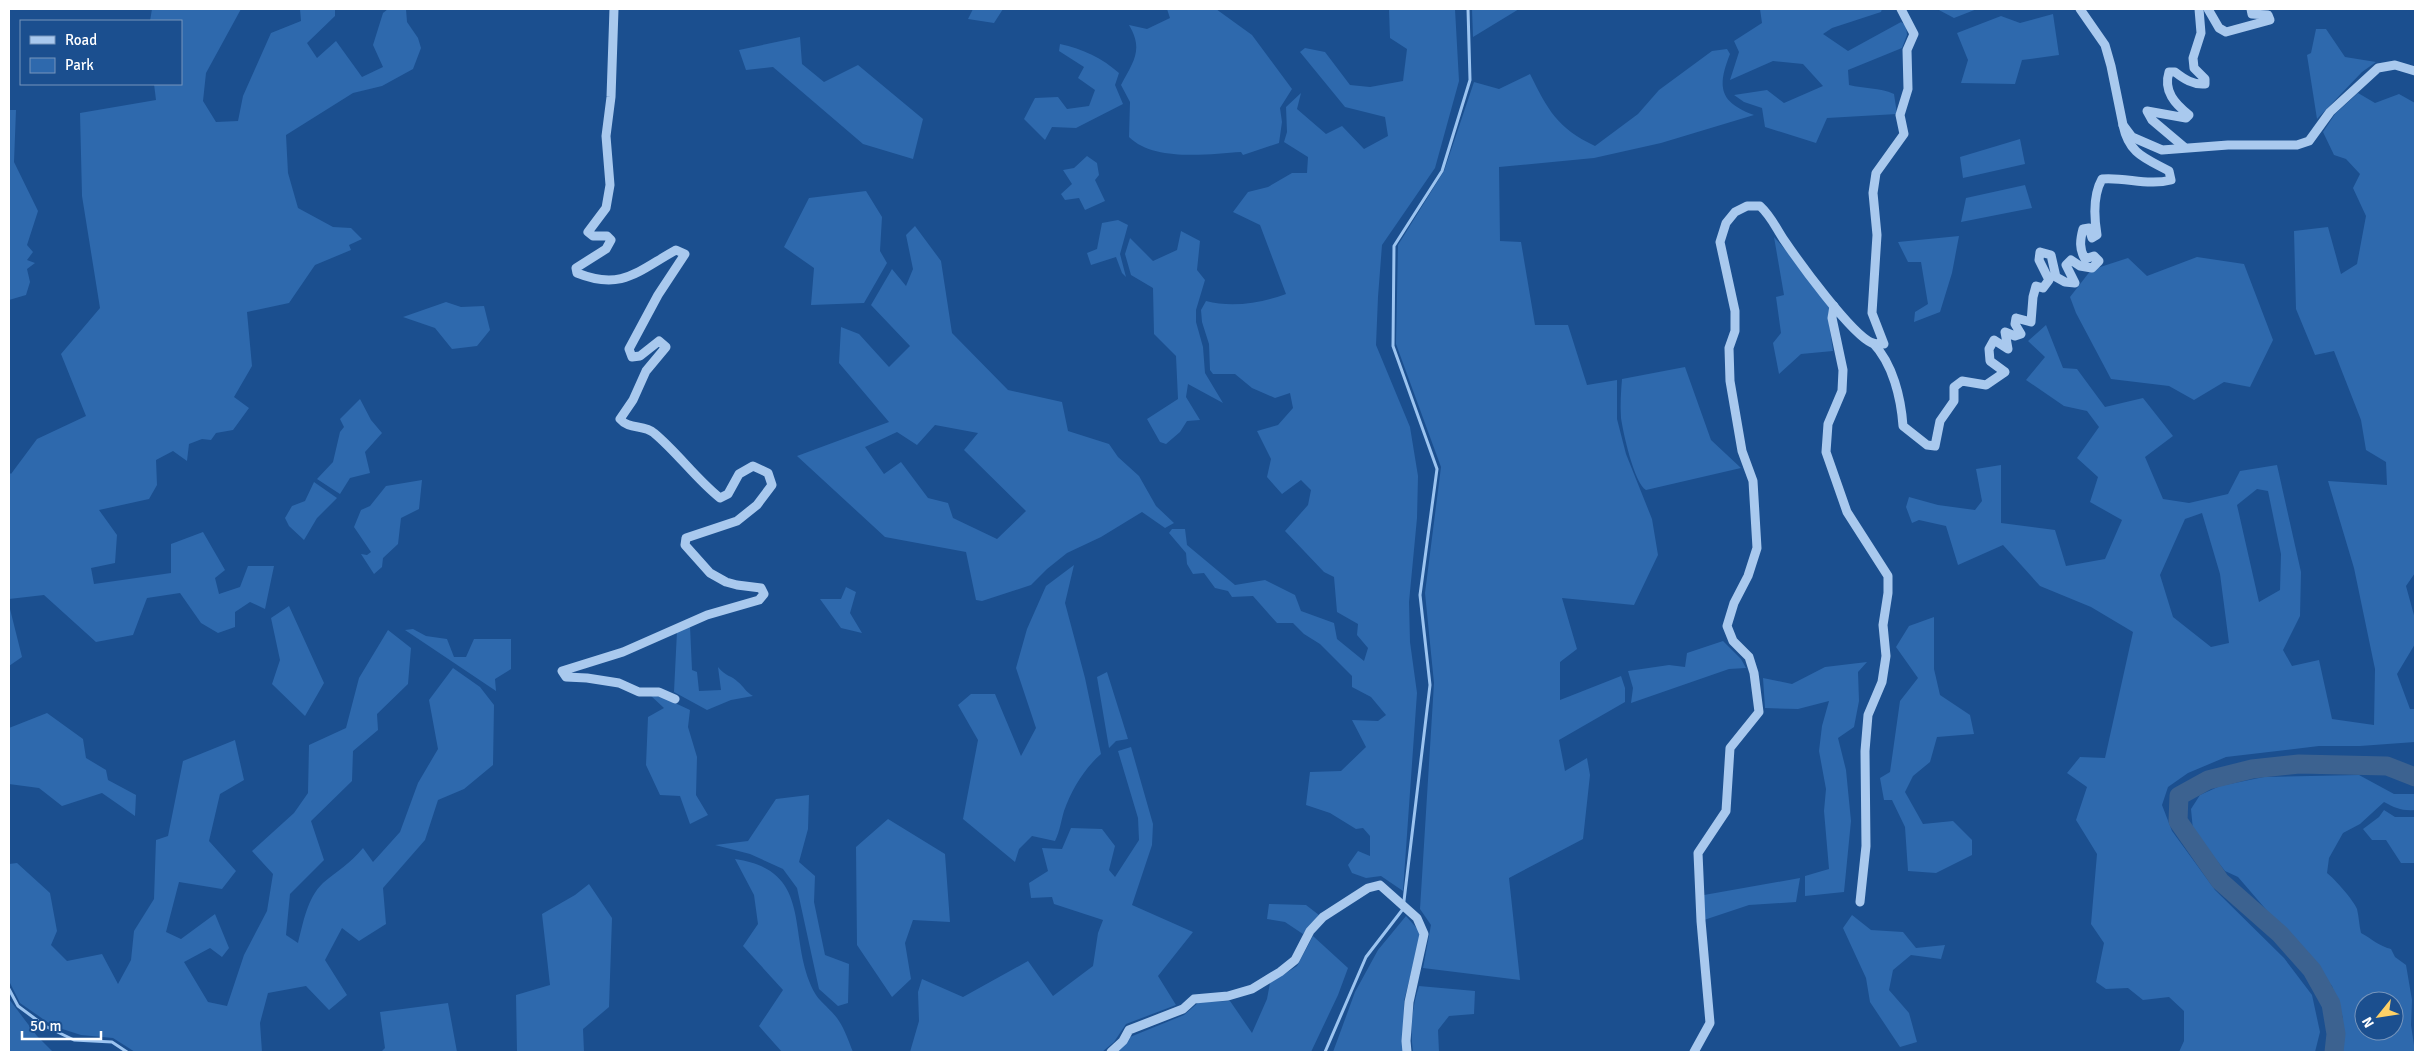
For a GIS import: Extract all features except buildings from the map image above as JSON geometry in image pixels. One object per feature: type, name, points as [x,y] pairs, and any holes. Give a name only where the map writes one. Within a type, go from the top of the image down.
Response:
[{"type":"street","points":[[614,9],[611,97],[606,136],[610,185],[606,208],[588,232],[593,236],[607,236],[611,240],[606,249],[576,268],[577,273],[596,281],[620,281],[676,250],[685,254],[658,295],[629,349],[632,357],[640,356],[659,342],[666,347],[646,371],[633,400],[620,419],[625,425],[652,431],[681,457],[704,485],[720,498],[728,494],[739,474],[753,466],[768,473],[772,485],[757,505],[737,521],[686,538],[685,545],[710,573],[737,586],[761,588],[764,594],[759,600],[707,615],[623,652],[562,672],[566,677],[619,683],[639,692],[659,692],[676,699]]},
{"type":"street","points":[[1873,344],[1884,344],[1872,313],[1877,235],[1872,193],[1876,173],[1904,134],[1900,115],[1908,89],[1907,50],[1914,34],[1901,9]]},
{"type":"street","points":[[1694,1052],[1710,1023],[1701,921],[1698,854],[1726,811],[1730,748],[1759,712],[1754,673],[1749,657],[1733,641],[1727,626],[1734,603],[1748,576],[1757,548],[1753,481],[1742,451],[1730,381],[1729,348],[1735,331],[1735,312],[1720,242],[1726,223],[1734,212],[1747,206],[1760,206],[1765,210],[1784,240],[1834,306],[1859,333],[1879,349],[1893,376],[1902,405],[1903,426],[1927,445],[1935,446],[1940,422],[1954,401],[1954,387],[1962,382],[1986,386],[2005,372],[1990,361],[1989,349],[1994,340],[2008,349],[2005,332],[2015,336],[2021,334],[2015,324],[2016,318],[2031,322],[2036,286],[2043,288],[2049,280],[2039,260],[2040,252],[2051,255],[2056,277],[2065,282],[2076,283],[2066,265],[2071,260],[2080,266],[2092,268],[2099,261],[2094,256],[2085,258],[2081,251],[2081,238],[2083,229],[2089,228],[2092,238],[2097,235],[2096,206],[2098,186],[2102,179],[2129,179],[2156,184],[2171,180],[2169,171],[2137,154],[2126,140],[2111,66],[2104,46],[2080,9]]},
{"type":"street","points":[[2184,147],[2152,120],[2148,111],[2174,118],[2186,118],[2188,115],[2173,103],[2167,79],[2169,72],[2175,72],[2183,79],[2197,84],[2205,84],[2205,79],[2194,68],[2193,58],[2201,33],[2199,9]]},
{"type":"street","points":[[2208,9],[2219,28],[2226,32],[2270,20],[2268,15],[2252,14],[2251,9]]},
{"type":"street","points":[[2123,125],[2132,137],[2162,150],[2184,147],[2297,145],[2308,141],[2330,112],[2378,68],[2395,65],[2415,71]]},
{"type":"street","points":[[1834,306],[1832,318],[1843,370],[1842,391],[1828,424],[1826,452],[1847,512],[1888,576],[1888,593],[1883,625],[1886,656],[1882,682],[1868,715],[1865,751],[1866,846],[1860,902]]},
{"type":"street","points":[[1111,1052],[1123,1041],[1129,1030],[1183,1009],[1194,999],[1228,996],[1252,989],[1280,972],[1295,960],[1310,931],[1323,916],[1368,888],[1380,885],[1417,918],[1424,934],[1409,1002],[1407,1052]]},
{"type":"green space","points":[[152,9],[241,9],[206,73],[203,101],[216,122],[238,121],[243,96],[271,33],[301,21],[300,9],[335,9],[335,16],[307,43],[317,58],[336,41],[362,77],[383,67],[373,45],[383,13],[388,9],[406,9],[407,22],[418,38],[421,48],[413,69],[382,86],[353,93],[286,135],[288,173],[298,208],[333,227],[351,228],[362,239],[349,245],[351,250],[315,265],[289,303],[247,312],[252,366],[234,397],[249,408],[233,430],[216,433],[211,440],[202,439],[189,444],[187,461],[173,451],[156,460],[157,485],[149,499],[99,510],[117,535],[115,563],[91,568],[94,584],[171,573],[171,544],[203,532],[225,570],[215,578],[219,594],[240,587],[248,566],[274,566],[265,609],[250,602],[235,612],[235,627],[218,633],[201,623],[180,593],[147,598],[133,635],[96,642],[44,595],[9,599],[9,472],[11,474],[37,439],[86,416],[61,354],[100,308],[82,196],[80,113],[156,100],[154,85],[182,85],[182,20],[150,20]]},
{"type":"green space","points":[[973,9],[1003,9],[994,23],[968,19]]},
{"type":"green space","points":[[1167,9],[1216,9],[1252,35],[1292,89],[1280,108],[1282,122],[1279,143],[1243,155],[1241,152],[1182,155],[1153,150],[1140,145],[1129,137],[1130,102],[1121,85],[1133,62],[1136,49],[1136,42],[1129,25],[1147,29],[1170,18]]},
{"type":"green space","points":[[1389,9],[1455,9],[1459,81],[1435,168],[1382,245],[1378,297],[1376,345],[1410,427],[1418,476],[1417,518],[1409,602],[1410,642],[1417,693],[1403,891],[1381,876],[1366,878],[1352,873],[1348,865],[1358,851],[1370,856],[1370,836],[1363,828],[1356,829],[1330,813],[1306,805],[1310,772],[1341,771],[1366,747],[1352,720],[1378,721],[1386,715],[1371,697],[1352,687],[1352,676],[1320,644],[1304,634],[1293,623],[1277,623],[1253,596],[1232,597],[1228,591],[1215,588],[1204,573],[1193,574],[1187,564],[1186,553],[1169,533],[1172,529],[1185,529],[1187,545],[1235,585],[1265,580],[1295,595],[1301,611],[1334,623],[1337,639],[1364,661],[1368,648],[1357,635],[1358,624],[1337,612],[1334,577],[1324,572],[1285,531],[1308,505],[1311,490],[1301,480],[1282,494],[1267,477],[1271,459],[1257,431],[1278,425],[1293,408],[1290,393],[1275,398],[1252,388],[1235,374],[1213,374],[1210,370],[1209,344],[1202,322],[1201,310],[1206,301],[1246,304],[1286,294],[1260,225],[1233,212],[1248,192],[1268,187],[1292,173],[1307,173],[1308,157],[1284,142],[1287,132],[1286,107],[1301,93],[1297,109],[1326,134],[1342,126],[1364,149],[1388,136],[1385,117],[1345,107],[1300,52],[1305,48],[1325,52],[1350,85],[1370,87],[1403,81],[1407,49],[1390,38]]},
{"type":"green space","points":[[1472,9],[1519,9],[1473,37]]},
{"type":"green space","points":[[1760,9],[1882,9],[1881,12],[1832,28],[1823,34],[1848,51],[1901,22],[1906,25],[1907,35],[1902,48],[1848,70],[1849,85],[1883,90],[1894,94],[1897,114],[1827,118],[1816,143],[1765,127],[1762,108],[1744,102],[1734,95],[1767,90],[1784,103],[1823,86],[1803,64],[1773,61],[1730,80],[1739,52],[1734,41],[1762,23]]},
{"type":"green space","points":[[1937,9],[1977,9],[1954,18]]},
{"type":"green space","points":[[2053,14],[2059,55],[2022,60],[2015,84],[1961,83],[1968,60],[1957,33],[2001,16],[2020,23]]},
{"type":"green space","points":[[2316,29],[2326,29],[2345,57],[2376,62],[2362,72],[2317,119],[2307,55],[2311,53]]},
{"type":"green space","points":[[800,37],[802,64],[824,82],[858,65],[923,119],[913,159],[863,144],[773,67],[746,70],[739,50]]},
{"type":"green space","points":[[1060,44],[1092,55],[1119,73],[1115,85],[1123,104],[1076,128],[1052,127],[1045,140],[1024,119],[1035,98],[1058,97],[1067,109],[1089,106],[1095,90],[1078,78],[1084,67],[1059,51]]},
{"type":"green space","points":[[1727,49],[1730,54],[1723,76],[1724,92],[1734,105],[1754,115],[1661,143],[1594,158],[1499,167],[1500,241],[1521,242],[1535,325],[1568,325],[1587,385],[1617,380],[1617,419],[1626,454],[1652,519],[1658,555],[1634,605],[1562,598],[1577,649],[1560,662],[1560,700],[1621,676],[1625,688],[1625,702],[1559,740],[1565,771],[1587,758],[1590,775],[1583,839],[1509,878],[1520,980],[1423,968],[1431,925],[1420,909],[1434,683],[1425,593],[1441,467],[1396,344],[1398,245],[1444,171],[1474,82],[1499,89],[1530,74],[1548,108],[1562,125],[1595,146],[1638,114],[1659,90],[1712,51]]},
{"type":"green space","points":[[2358,93],[2375,103],[2399,94],[2415,103],[2415,573],[2406,586],[2415,619],[2415,644],[2397,674],[2410,709],[2415,709],[2415,742],[2360,746],[2319,746],[2226,757],[2188,773],[2168,787],[2162,805],[2172,831],[2215,890],[2284,958],[2312,995],[2320,1032],[2315,1052],[2179,1052],[2184,1041],[2184,1011],[2169,997],[2143,1000],[2128,988],[2106,989],[2096,982],[2104,943],[2091,924],[2097,854],[2076,820],[2087,787],[2067,773],[2080,757],[2105,758],[2133,632],[2091,607],[2040,586],[2003,545],[1958,565],[1946,526],[1919,520],[1912,523],[1906,507],[1909,497],[1938,505],[1975,510],[1982,501],[1976,469],[2001,465],[2001,523],[2055,530],[2066,566],[2105,559],[2122,520],[2090,502],[2098,477],[2077,458],[2099,427],[2087,411],[2064,406],[2026,380],[2045,357],[2028,341],[2046,325],[2063,368],[2077,369],[2105,407],[2143,398],[2173,436],[2145,457],[2163,499],[2189,503],[2228,494],[2240,471],[2277,465],[2301,572],[2300,616],[2283,650],[2292,666],[2319,660],[2332,719],[2374,725],[2375,669],[2354,568],[2328,481],[2387,485],[2386,462],[2366,450],[2361,420],[2334,351],[2315,355],[2296,309],[2294,231],[2328,227],[2341,274],[2357,264],[2366,216],[2353,188],[2360,174],[2346,159],[2334,155],[2323,132],[2335,114]],"holes":[[[2257,489],[2268,491],[2281,554],[2280,590],[2259,602],[2237,505]],[[2202,513],[2220,574],[2229,643],[2211,647],[2173,617],[2160,575],[2185,519]]]},
{"type":"green space","points":[[9,110],[16,110],[14,162],[38,211],[27,245],[33,252],[27,260],[35,263],[27,269],[30,282],[26,295],[9,300]]},
{"type":"green space","points":[[2020,139],[2025,164],[1963,178],[1960,157]]},
{"type":"green space","points":[[1087,156],[1097,163],[1099,175],[1095,180],[1105,201],[1085,210],[1079,198],[1065,200],[1061,194],[1072,184],[1063,170],[1074,168]]},
{"type":"green space","points":[[2025,185],[2032,208],[1961,222],[1966,198]]},
{"type":"green space","points":[[866,191],[882,217],[880,251],[887,263],[864,303],[811,305],[814,268],[784,247],[809,198]]},
{"type":"green space","points":[[1118,220],[1128,225],[1120,254],[1126,277],[1122,273],[1116,257],[1091,265],[1087,253],[1097,249],[1102,223]]},
{"type":"green space","points":[[915,226],[941,261],[952,333],[1008,390],[1062,402],[1068,431],[1109,444],[1118,457],[1139,476],[1156,506],[1174,523],[1165,528],[1142,512],[1101,537],[1067,553],[1031,585],[982,601],[976,600],[966,552],[885,537],[797,456],[889,422],[839,363],[841,327],[859,334],[889,367],[910,346],[871,305],[892,269],[906,286],[913,269],[906,235]],"holes":[[[935,425],[978,433],[964,450],[1026,511],[997,539],[953,518],[948,503],[928,498],[901,462],[884,474],[865,447],[897,432],[917,445]]]},
{"type":"green space","points":[[1181,231],[1200,241],[1197,270],[1205,280],[1196,310],[1196,322],[1203,347],[1205,373],[1223,403],[1188,384],[1186,397],[1200,420],[1187,421],[1180,432],[1166,444],[1160,442],[1147,419],[1178,399],[1176,356],[1154,334],[1153,288],[1131,275],[1125,254],[1130,238],[1153,261],[1177,250]]},
{"type":"green space","points":[[1959,236],[1952,273],[1940,312],[1914,322],[1915,312],[1928,304],[1921,262],[1908,262],[1898,242]]},
{"type":"green space","points":[[1774,237],[1801,267],[1830,306],[1828,316],[1833,351],[1801,354],[1779,374],[1773,343],[1781,333],[1776,297],[1784,295]]},
{"type":"green space","points":[[2197,257],[2244,264],[2273,340],[2250,387],[2224,382],[2194,400],[2169,386],[2111,379],[2076,313],[2070,297],[2091,270],[2128,258],[2147,276]]},
{"type":"green space","points":[[446,302],[461,307],[484,306],[490,330],[477,346],[452,349],[435,328],[403,317]]},
{"type":"green space","points":[[1685,367],[1711,440],[1741,468],[1646,490],[1637,478],[1633,468],[1624,434],[1621,418],[1622,379]]},
{"type":"green space","points":[[360,399],[371,420],[382,433],[365,452],[370,473],[350,478],[340,494],[317,479],[333,462],[340,432],[344,427],[340,419]]},
{"type":"green space","points":[[422,480],[419,509],[401,518],[398,544],[383,558],[382,567],[374,574],[361,554],[367,555],[371,552],[354,527],[361,510],[370,506],[386,486]]},
{"type":"green space","points":[[314,482],[337,498],[317,518],[304,540],[289,526],[285,518],[292,506],[305,501]]},
{"type":"green space","points":[[1074,565],[1065,603],[1085,678],[1101,754],[1089,766],[1075,787],[1064,811],[1055,841],[1032,836],[1019,849],[1015,862],[963,819],[978,740],[958,705],[971,694],[995,694],[1021,756],[1036,728],[1016,668],[1027,629],[1046,586]]},
{"type":"green space","points":[[846,587],[856,592],[850,613],[862,633],[841,628],[820,599],[841,599]]},
{"type":"green space","points":[[9,605],[22,657],[9,666]]},
{"type":"green space","points":[[289,606],[324,683],[305,716],[272,684],[280,660],[271,618]]},
{"type":"green space","points":[[1934,617],[1934,669],[1940,695],[1970,715],[1974,734],[1937,737],[1930,762],[1913,776],[1905,792],[1923,824],[1953,821],[1972,840],[1972,855],[1936,873],[1908,871],[1905,827],[1892,800],[1884,800],[1880,778],[1890,772],[1900,701],[1918,678],[1896,647],[1909,626]]},
{"type":"green space","points":[[690,626],[692,670],[697,672],[699,691],[721,690],[718,667],[753,696],[731,700],[707,710],[674,692],[677,631]]},
{"type":"green space","points":[[413,629],[426,636],[447,639],[454,657],[466,657],[474,639],[511,639],[511,669],[495,679],[496,691],[405,630]]},
{"type":"green space","points":[[388,630],[411,648],[408,684],[377,714],[378,730],[353,751],[352,781],[311,821],[324,860],[290,894],[286,935],[298,943],[309,904],[323,883],[363,848],[373,862],[400,832],[418,783],[438,749],[429,700],[453,668],[480,687],[494,705],[493,765],[464,789],[438,800],[425,840],[383,888],[386,924],[359,941],[342,928],[325,960],[347,995],[329,1010],[306,986],[268,993],[260,1023],[262,1052],[135,1052],[113,1038],[81,1035],[53,1026],[20,1003],[9,981],[9,864],[17,863],[50,893],[57,931],[51,945],[67,961],[102,954],[118,984],[131,960],[134,931],[154,899],[156,840],[168,836],[183,761],[235,740],[244,780],[220,794],[209,841],[236,871],[222,889],[179,882],[166,932],[181,939],[215,914],[229,948],[222,957],[210,948],[184,962],[208,1002],[227,1006],[244,955],[267,911],[273,874],[252,851],[294,813],[308,793],[309,745],[346,728],[359,678]]},
{"type":"green space","points":[[1723,641],[1741,659],[1746,668],[1729,669],[1631,703],[1633,688],[1628,671],[1669,665],[1685,667],[1687,653]]},
{"type":"green space","points":[[1867,662],[1858,672],[1859,701],[1854,727],[1838,738],[1846,770],[1851,821],[1844,892],[1805,896],[1805,876],[1829,869],[1824,811],[1826,789],[1819,751],[1822,726],[1829,701],[1798,709],[1765,708],[1763,678],[1792,684],[1825,667]]},
{"type":"green space","points":[[1107,672],[1128,739],[1116,741],[1109,748],[1097,677]]},
{"type":"green space","points":[[650,695],[662,697],[690,710],[688,727],[697,757],[696,795],[708,815],[690,824],[680,796],[660,795],[646,765],[648,717],[664,708]]},
{"type":"green space","points":[[47,713],[83,739],[86,758],[106,770],[108,780],[136,795],[135,816],[102,793],[62,806],[39,788],[9,784],[9,728]]},
{"type":"green space","points":[[1131,747],[1153,824],[1152,845],[1132,905],[1193,932],[1158,976],[1176,1005],[1126,1024],[1114,1042],[1102,1052],[910,1052],[919,1021],[918,992],[922,979],[963,997],[1028,961],[1053,996],[1093,966],[1098,933],[1103,920],[1054,904],[1052,897],[1031,898],[1029,883],[1048,871],[1042,848],[1062,849],[1071,828],[1102,829],[1115,846],[1109,870],[1115,877],[1139,840],[1138,818],[1118,751]]},
{"type":"green space","points":[[2359,775],[2394,794],[2415,794],[2415,810],[2399,809],[2384,802],[2360,824],[2343,833],[2329,858],[2327,873],[2344,890],[2355,906],[2358,912],[2361,933],[2391,949],[2395,957],[2406,965],[2412,1000],[2411,1025],[2415,1052],[2343,1052],[2343,1018],[2332,986],[2238,877],[2225,871],[2193,830],[2191,809],[2200,795],[2220,786],[2264,777]]},
{"type":"green space","points":[[809,795],[808,829],[799,862],[815,876],[814,902],[825,955],[849,964],[848,1003],[838,1006],[819,989],[797,888],[783,869],[750,854],[715,845],[748,841],[776,799]]},
{"type":"green space","points":[[2384,810],[2395,817],[2415,817],[2415,863],[2401,863],[2386,840],[2372,840],[2363,829],[2379,817]]},
{"type":"green space","points":[[888,819],[945,854],[950,922],[913,920],[905,943],[911,979],[892,997],[857,945],[856,847]]},
{"type":"green space","points":[[735,859],[761,866],[778,878],[789,893],[795,911],[807,974],[816,995],[834,1014],[841,1025],[853,1052],[782,1052],[759,1026],[783,990],[743,946],[758,924],[754,895]]},
{"type":"green space","points":[[1800,878],[1796,902],[1749,905],[1704,920],[1704,895]]},
{"type":"green space","points":[[589,884],[612,918],[609,1007],[583,1029],[584,1052],[517,1052],[516,995],[550,985],[542,914],[575,895]]},
{"type":"green space","points":[[1269,904],[1306,905],[1319,915],[1303,934],[1285,922],[1267,919]]},
{"type":"green space","points":[[1852,915],[1871,930],[1903,932],[1916,948],[1945,945],[1941,959],[1911,955],[1893,970],[1889,990],[1909,1013],[1917,1042],[1900,1047],[1870,1002],[1866,978],[1843,928]]},
{"type":"green space","points":[[1406,916],[1421,933],[1404,1001],[1403,1052],[1333,1052],[1355,992],[1378,950]]},
{"type":"green space","points":[[1313,936],[1348,968],[1338,995],[1311,1052],[1116,1052],[1130,1037],[1184,1015],[1199,1002],[1230,1001],[1252,1033],[1267,999],[1270,983],[1297,966]]},
{"type":"green space","points":[[1419,986],[1475,991],[1474,1014],[1449,1016],[1438,1030],[1439,1052],[1413,1052],[1412,1019]]},
{"type":"green space","points":[[9,999],[37,1036],[53,1052],[9,1052]]},
{"type":"green space","points":[[448,1003],[457,1052],[381,1052],[385,1048],[380,1012]]},
{"type":"waterway","points":[[1325,1052],[1366,957],[1403,909],[1430,685],[1420,595],[1437,469],[1393,346],[1394,246],[1442,171],[1470,80],[1468,9]]},
{"type":"waterway","points":[[2334,1052],[2336,1034],[2331,1004],[2312,970],[2280,934],[2220,881],[2178,821],[2179,796],[2208,780],[2252,769],[2299,764],[2387,766],[2415,777]]},
{"type":"waterway","points":[[9,989],[18,1006],[45,1026],[74,1040],[112,1042],[127,1052]]}]
